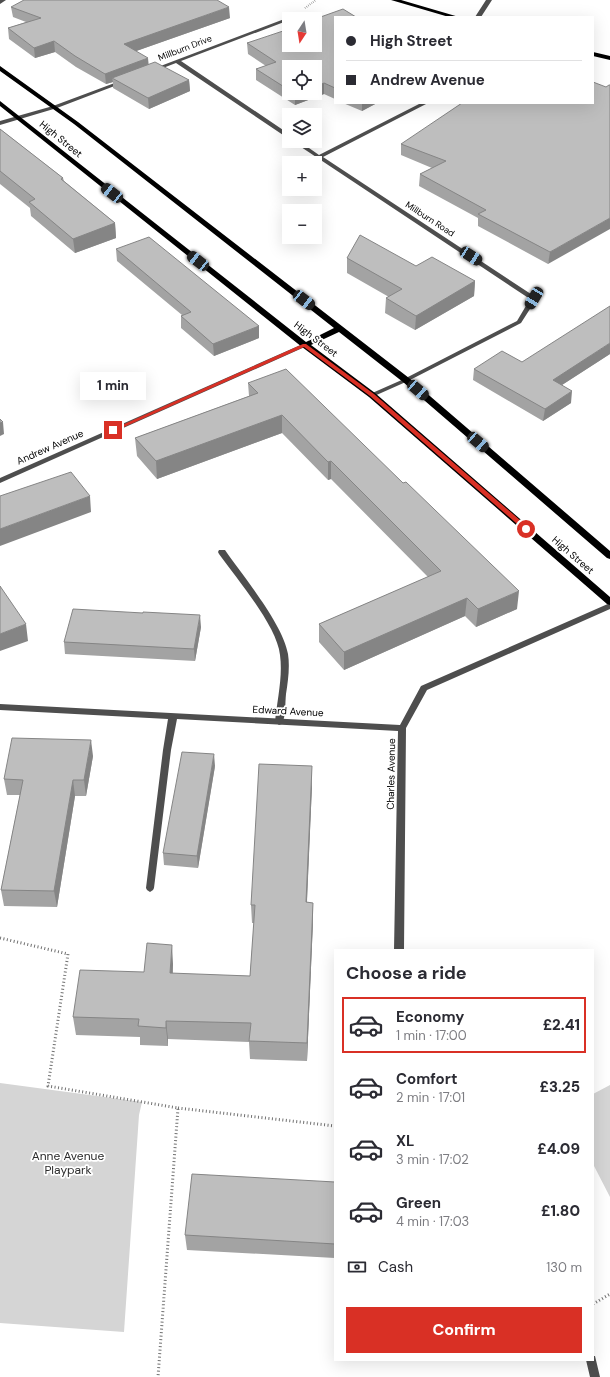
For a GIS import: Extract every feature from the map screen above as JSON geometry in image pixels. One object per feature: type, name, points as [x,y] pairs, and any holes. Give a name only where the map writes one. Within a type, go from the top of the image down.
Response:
[{"type":"main road","points":[[394,0],[452,16]]},
{"type":"main road","points":[[594,54],[610,58]]},
{"type":"main road","name":"High Street","points":[[0,68],[55,107],[406,380],[610,556]]},
{"type":"main road","name":"High Street","points":[[0,103],[305,345],[372,395],[610,602]]},
{"type":"main road","points":[[305,345],[340,328]]},
{"type":"street","points":[[479,16],[489,0]]},
{"type":"street","name":"Millburn Drive","points":[[148,72],[282,21]]},
{"type":"street","points":[[177,61],[282,132]]},
{"type":"street","points":[[0,123],[55,107],[126,80]]},
{"type":"street","points":[[321,156],[423,104]]},
{"type":"street","name":"Millburn Road","points":[[306,148],[318,156]]},
{"type":"street","name":"Millburn Road","points":[[322,159],[534,298],[519,322],[406,380],[372,395]]},
{"type":"street","name":"Andrew Avenue","points":[[0,480],[305,345]]},
{"type":"street","points":[[222,552],[257,602],[280,639],[284,654],[279,722]]},
{"type":"street","name":"Charles Avenue","points":[[399,949],[402,728],[424,688],[610,606]]},
{"type":"street","name":"Edward Avenue","points":[[0,707],[402,728]]},
{"type":"street","points":[[150,888],[167,750],[173,716]]},
{"type":"street","points":[[591,1361],[595,1377]]},
{"type":"path","points":[[0,938],[68,954],[48,1086],[178,1108],[334,1126]]},
{"type":"path","points":[[158,1377],[178,1108]]},
{"type":"path","points":[[594,1303],[610,1294]]},
{"type":"green space","name":"Anne Avenue Playpark","points":[[0,1083],[142,1102],[139,1115],[124,1332],[0,1323]]},
{"type":"green space","points":[[610,1085],[610,1197],[594,1166],[594,1093]]},
{"type":"building","points":[[24,0],[217,0],[229,7],[124,44],[148,58],[105,74],[54,41],[34,48],[8,28],[41,18],[11,7]]},
{"type":"building","points":[[343,9],[354,16],[334,16],[334,88],[324,83],[322,84],[322,60],[282,60],[282,86],[256,69],[276,62],[247,43],[282,31],[282,52],[322,52],[322,16]]},
{"type":"building","points":[[155,62],[189,80],[148,98],[112,78]]},
{"type":"building","points":[[594,82],[606,87],[610,85],[610,218],[550,252],[478,214],[486,210],[420,174],[446,161],[401,144],[461,104],[594,104]]},
{"type":"building","points":[[0,129],[63,178],[61,179],[115,223],[73,239],[29,202],[35,199],[0,171]]},
{"type":"building","points":[[360,235],[416,266],[432,257],[475,281],[416,316],[386,298],[402,289],[347,258]]},
{"type":"building","points":[[149,237],[259,326],[213,344],[181,316],[191,312],[116,249]]},
{"type":"building","points":[[610,306],[610,343],[553,380],[572,391],[545,409],[474,369],[502,351],[522,362]]},
{"type":"building","points":[[286,369],[403,483],[406,482],[519,591],[478,609],[467,598],[344,652],[319,624],[441,571],[331,461],[328,462],[282,415],[156,461],[135,438],[258,393],[248,383]]},
{"type":"building","points":[[71,472],[90,496],[0,529],[0,496]]},
{"type":"building","points":[[0,586],[26,624],[0,634]]},
{"type":"building","points":[[73,609],[200,615],[194,649],[64,642]]},
{"type":"building","points":[[12,738],[91,740],[84,780],[73,780],[54,891],[1,890],[23,780],[4,779]]},
{"type":"building","points":[[182,752],[214,754],[197,856],[163,853]]},
{"type":"building","points":[[259,764],[312,766],[306,902],[313,903],[307,1043],[249,1041],[251,1023],[166,1021],[166,1028],[138,1026],[139,1019],[73,1017],[80,970],[144,972],[147,943],[172,945],[170,973],[250,976],[255,905],[251,905]]},
{"type":"building","points":[[192,1174],[334,1182],[334,1244],[185,1235]]},
{"type":"route","points":[[113,430],[305,345],[372,395],[526,529]]}]
